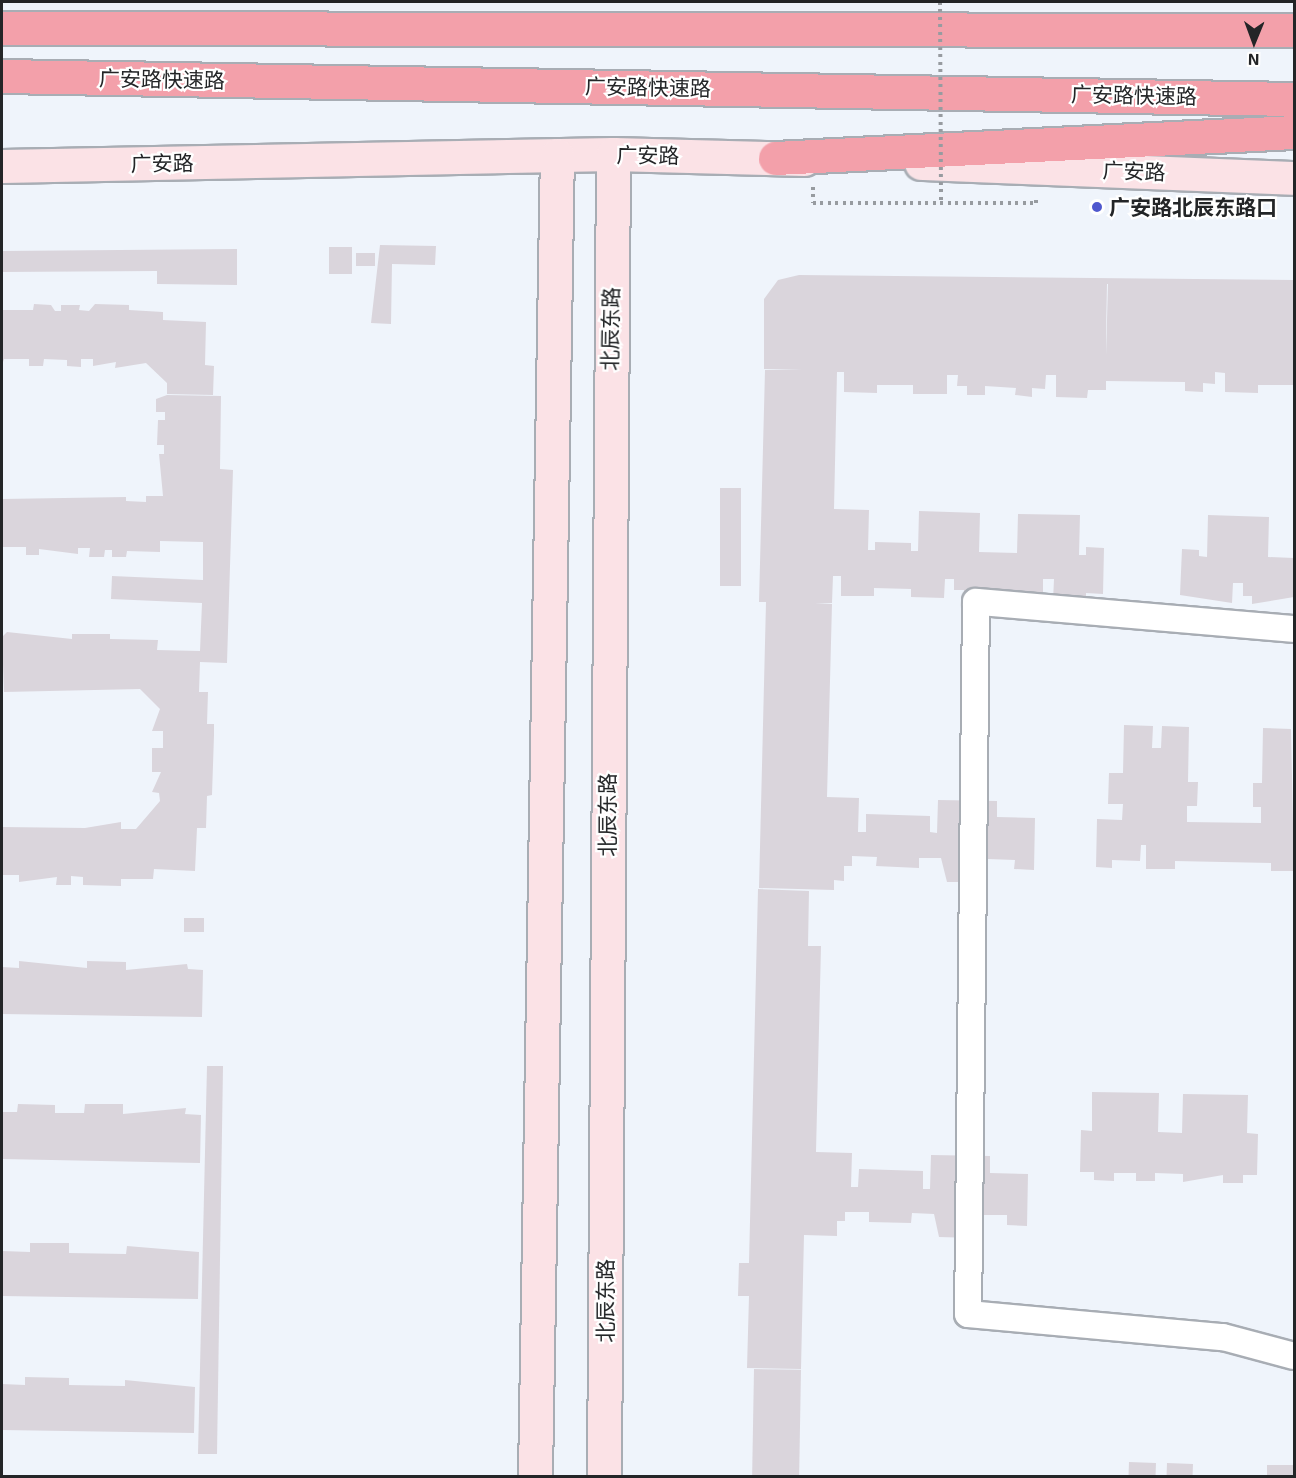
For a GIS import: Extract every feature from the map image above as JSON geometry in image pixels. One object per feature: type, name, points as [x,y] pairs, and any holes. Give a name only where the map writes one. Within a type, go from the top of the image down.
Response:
[{"type":"highway","points":[[2,28],[1009,31],[1294,28]]},
{"type":"highway","name":"广安路快速路","points":[[2,76],[1004,92],[1294,99]]},
{"type":"highway","points":[[775,158],[1294,132]]},
{"type":"street","name":"广安路","points":[[2,166],[613,154],[1294,177]]},
{"type":"street","name":"北辰东路","points":[[604,1476],[613,154]]},
{"type":"street","points":[[535,1476],[557,155]]},
{"type":"street","points":[[2,157],[135,163]]},
{"type":"street","points":[[1294,629],[976,602],[968,1314],[1223,1336],[1294,1356]]},
{"type":"path","points":[[940,2],[941,203]]},
{"type":"path","points":[[813,203],[1036,203]]},
{"type":"building","points":[[380,245],[436,246],[435,265],[392,264],[391,324],[371,323]]},
{"type":"building","points":[[329,247],[352,247],[352,274],[329,274]]},
{"type":"building","points":[[237,249],[237,285],[157,284],[157,271],[2,272],[2,251]]},
{"type":"building","points":[[356,253],[375,253],[375,266],[356,266]]},
{"type":"building","points":[[799,275],[1294,280],[1294,385],[1258,385],[1258,393],[1225,392],[1225,373],[1215,372],[1215,384],[1203,383],[1203,392],[1185,391],[1185,382],[1106,381],[1106,390],[1088,390],[1087,398],[1056,397],[1056,375],[1046,375],[1045,389],[1032,388],[1032,397],[1015,395],[1016,388],[985,386],[985,395],[967,395],[967,386],[957,386],[958,375],[947,375],[947,394],[913,394],[913,385],[877,385],[877,393],[844,392],[844,372],[837,372],[834,509],[869,510],[868,550],[875,550],[875,542],[911,543],[911,551],[918,551],[919,511],[980,513],[979,552],[1017,553],[1018,514],[1080,515],[1079,555],[1086,555],[1086,547],[1104,548],[1103,594],[1086,593],[1086,602],[1053,601],[1054,579],[1043,579],[1043,592],[1030,592],[1029,600],[1012,600],[1012,592],[982,591],[964,599],[964,590],[954,590],[954,579],[945,579],[944,598],[911,597],[911,589],[874,588],[874,596],[841,596],[841,576],[833,576],[832,603],[815,603],[832,604],[827,797],[859,798],[858,832],[866,832],[866,814],[930,816],[930,832],[937,833],[938,800],[997,801],[997,817],[1035,818],[1034,870],[1014,869],[1015,860],[988,859],[981,882],[947,882],[941,858],[919,858],[919,868],[876,866],[877,857],[852,856],[852,866],[844,866],[844,881],[834,880],[834,890],[759,888],[766,602],[759,602],[765,370],[802,370],[764,369],[764,299],[778,280]],"holes":[[[1107,284],[1108,284],[1106,355]]]},
{"type":"building","points":[[34,304],[51,305],[55,311],[61,311],[61,305],[80,305],[79,310],[89,311],[95,304],[129,305],[129,310],[163,312],[163,320],[206,322],[205,365],[214,366],[213,395],[167,394],[167,383],[146,363],[115,368],[116,362],[93,366],[93,359],[81,359],[81,367],[67,366],[67,360],[44,359],[43,366],[29,366],[29,359],[4,359],[2,365],[2,310],[33,310]]},
{"type":"building","points":[[167,395],[221,396],[220,469],[233,470],[227,663],[200,662],[199,692],[208,692],[207,724],[214,724],[214,735],[212,795],[207,796],[206,828],[197,828],[195,871],[154,869],[153,879],[121,879],[121,886],[83,885],[83,877],[71,876],[71,885],[56,885],[57,877],[19,882],[19,875],[2,875],[2,827],[85,828],[121,822],[121,829],[136,829],[160,801],[159,793],[152,792],[161,772],[152,772],[152,748],[163,748],[163,731],[152,731],[160,709],[140,689],[4,692],[2,637],[7,632],[72,639],[72,634],[110,634],[110,639],[158,640],[157,650],[200,651],[202,603],[111,599],[112,576],[203,580],[203,542],[160,541],[160,552],[127,551],[126,557],[112,557],[112,550],[105,550],[104,557],[89,557],[90,548],[78,548],[78,554],[39,549],[39,555],[26,555],[26,547],[2,547],[2,499],[126,497],[126,501],[146,502],[146,496],[163,496],[159,454],[164,454],[164,445],[157,445],[158,420],[165,420],[165,412],[156,412],[156,399]]},
{"type":"building","points":[[720,488],[741,488],[741,586],[720,586]]},
{"type":"building","points":[[1208,515],[1269,517],[1268,557],[1294,558],[1294,597],[1252,604],[1252,596],[1243,596],[1243,583],[1233,583],[1232,603],[1180,595],[1182,549],[1199,550],[1199,556],[1207,557]]},
{"type":"building","points":[[1124,725],[1153,726],[1152,748],[1161,748],[1162,726],[1189,727],[1188,782],[1198,782],[1197,806],[1187,806],[1187,822],[1261,823],[1261,807],[1253,807],[1253,783],[1262,783],[1263,728],[1291,729],[1294,871],[1271,871],[1271,863],[1175,861],[1175,869],[1146,869],[1146,845],[1141,845],[1140,861],[1112,860],[1112,868],[1096,867],[1097,819],[1122,820],[1123,804],[1108,804],[1109,773],[1123,773]]},
{"type":"building","points":[[758,889],[809,891],[808,946],[821,946],[816,1152],[852,1153],[851,1187],[858,1187],[859,1169],[923,1171],[923,1189],[930,1189],[931,1155],[990,1156],[990,1173],[1028,1174],[1027,1226],[1007,1225],[1007,1215],[980,1215],[974,1238],[939,1237],[934,1214],[912,1213],[911,1223],[869,1222],[869,1212],[845,1212],[845,1221],[837,1221],[837,1236],[804,1235],[801,1369],[747,1368],[749,1296],[738,1296],[739,1263],[749,1263]]},
{"type":"building","points":[[184,918],[204,918],[204,932],[184,932]]},
{"type":"building","points":[[19,961],[87,968],[87,961],[126,962],[126,970],[187,964],[188,969],[203,970],[202,1017],[2,1014],[2,967],[19,968]]},
{"type":"building","points":[[207,1066],[223,1066],[217,1454],[198,1454]]},
{"type":"building","points":[[1092,1092],[1159,1093],[1158,1132],[1182,1133],[1183,1094],[1248,1095],[1247,1133],[1258,1134],[1257,1175],[1243,1175],[1243,1183],[1223,1183],[1223,1175],[1183,1182],[1183,1174],[1155,1173],[1155,1181],[1136,1181],[1136,1173],[1114,1173],[1114,1181],[1094,1180],[1094,1172],[1080,1172],[1081,1130],[1092,1131]]},
{"type":"building","points":[[18,1104],[55,1105],[55,1113],[84,1113],[85,1104],[123,1104],[123,1114],[186,1108],[185,1114],[201,1115],[200,1163],[2,1159],[2,1112],[17,1112]]},
{"type":"building","points":[[30,1243],[69,1243],[69,1253],[126,1254],[127,1246],[199,1252],[198,1299],[2,1296],[2,1251],[30,1252]]},
{"type":"building","points":[[754,1369],[801,1370],[799,1476],[752,1476]]},
{"type":"building","points":[[25,1377],[69,1378],[69,1385],[125,1386],[125,1380],[195,1387],[194,1433],[2,1430],[2,1384],[25,1385]]},
{"type":"building","points":[[1129,1462],[1156,1463],[1156,1476],[1129,1476]]},
{"type":"building","points":[[1167,1463],[1193,1464],[1193,1476],[1167,1476]]},
{"type":"building","points":[[1267,1465],[1294,1465],[1294,1476],[1267,1476]]},
{"type":"place","name":"广安路北辰东路口","points":[[1097,207]]}]
